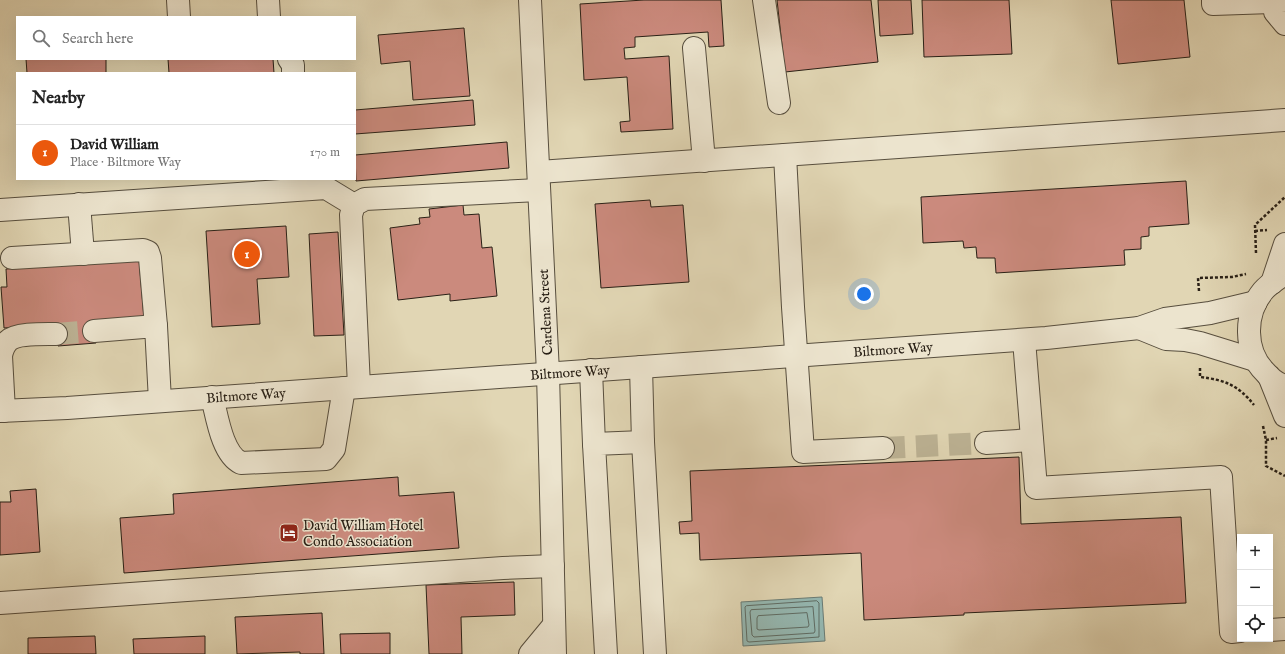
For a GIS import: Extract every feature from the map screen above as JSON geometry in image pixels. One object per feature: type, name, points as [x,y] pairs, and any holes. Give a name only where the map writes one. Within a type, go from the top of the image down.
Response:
[{"type":"street","points":[[178,0],[179,16]]},
{"type":"street","points":[[268,0],[269,16]]},
{"type":"street","name":"Cardena Street","points":[[530,0],[548,373],[555,654]]},
{"type":"street","points":[[764,0],[778,103]]},
{"type":"street","points":[[1213,0],[1213,4],[1274,1],[1275,12],[1285,24]]},
{"type":"street","points":[[694,48],[704,161]]},
{"type":"street","points":[[290,60],[293,66],[294,72]]},
{"type":"street","points":[[212,397],[223,439],[235,460],[241,463],[326,459],[334,449],[352,387],[351,215],[354,205],[365,199],[539,181],[704,161],[1285,120]]},
{"type":"street","points":[[785,155],[803,452],[883,448]]},
{"type":"street","points":[[0,210],[326,188],[354,205]]},
{"type":"street","points":[[79,204],[83,254]]},
{"type":"street","points":[[1285,244],[1278,278],[1263,292],[1256,302],[1251,314],[1249,325],[1250,344],[1270,374],[1285,416]]},
{"type":"street","points":[[12,258],[143,250],[148,252],[150,258],[156,326],[160,401]]},
{"type":"street","name":"Biltmore Way","points":[[2,411],[1024,340],[1139,328],[1165,319],[1210,313],[1256,302]]},
{"type":"street","points":[[94,330],[156,326]]},
{"type":"street","name":"Biltmore Way","points":[[1139,328],[1166,339],[1185,340],[1200,343],[1270,374]]},
{"type":"street","points":[[2,411],[1,356],[3,348],[8,341],[16,336],[56,334]]},
{"type":"street","points":[[1024,340],[1036,488],[1221,477],[1231,632],[1237,632]]},
{"type":"street","points":[[641,367],[655,654]]},
{"type":"street","points":[[591,370],[606,654]]},
{"type":"street","points":[[986,443],[1032,440]]},
{"type":"street","points":[[594,444],[644,442]]},
{"type":"street","points":[[0,603],[495,568],[553,566]]},
{"type":"street","points":[[530,654],[554,625]]},
{"type":"street","points":[[1273,630],[1285,629]]},
{"type":"path","points":[[1256,257],[1255,225],[1285,197]]},
{"type":"path","points":[[1199,292],[1198,278],[1243,275],[1250,272]]},
{"type":"path","points":[[1200,363],[1200,377],[1218,379],[1233,385],[1245,394],[1255,407]]},
{"type":"path","points":[[1262,423],[1266,440],[1266,466],[1285,476]]},
{"type":"path","points":[[1266,440],[1281,438]]},
{"type":"water","points":[[822,597],[825,641],[743,646],[741,602]]},
{"type":"building","points":[[644,0],[721,0],[724,46],[709,47],[708,32],[635,37],[635,47],[624,48],[625,59],[669,56],[673,129],[621,132],[620,122],[630,121],[627,77],[584,80],[580,4]]},
{"type":"building","points":[[777,0],[871,0],[878,62],[785,72]]},
{"type":"building","points":[[878,0],[911,0],[913,34],[880,36]]},
{"type":"building","points":[[922,0],[1009,0],[1012,54],[924,57]]},
{"type":"building","points":[[1111,0],[1184,0],[1190,57],[1118,64]]},
{"type":"building","points":[[464,28],[470,96],[413,100],[410,61],[381,64],[378,35]]},
{"type":"building","points":[[26,60],[106,60],[106,72],[27,72]]},
{"type":"building","points":[[168,60],[273,60],[274,72],[169,72]]},
{"type":"building","points":[[473,100],[475,125],[356,134],[356,110]]},
{"type":"building","points":[[507,142],[509,168],[356,181],[356,155]]},
{"type":"building","points":[[1186,181],[1189,224],[1149,227],[1149,236],[1141,237],[1141,249],[1124,250],[1125,265],[996,273],[995,258],[977,258],[976,247],[964,248],[963,241],[923,243],[921,197]]},
{"type":"building","points":[[650,200],[651,207],[683,205],[689,282],[601,288],[595,204]]},
{"type":"building","points":[[463,205],[464,215],[479,214],[482,248],[492,247],[497,296],[450,301],[450,294],[398,300],[390,228],[420,224],[419,218],[430,217],[429,209]]},
{"type":"building","points":[[286,226],[289,277],[257,279],[260,324],[212,327],[206,231]]},
{"type":"building","points":[[338,232],[344,335],[314,336],[309,234]]},
{"type":"building","points":[[139,259],[144,318],[94,322],[96,343],[58,346],[56,328],[54,324],[4,328],[1,287],[7,287],[6,269]]},
{"type":"building","points":[[1019,457],[1021,524],[1181,517],[1186,603],[964,613],[964,615],[864,620],[861,553],[700,560],[699,533],[680,534],[679,522],[692,521],[690,471]]},
{"type":"building","name":"David William Hotel Condo Association","points":[[398,477],[399,496],[454,492],[459,548],[124,573],[120,518],[174,514],[173,494]]},
{"type":"building","points":[[36,489],[40,552],[0,555],[0,502],[11,502],[10,491]]},
{"type":"building","points":[[514,582],[515,615],[461,617],[462,654],[429,654],[426,585]]},
{"type":"building","points":[[322,613],[324,654],[300,654],[300,652],[237,654],[235,617]]},
{"type":"building","points":[[390,633],[390,654],[341,654],[340,634]]},
{"type":"building","points":[[95,636],[96,654],[28,654],[28,638]]},
{"type":"building","points":[[205,636],[205,654],[134,654],[133,639]]},
{"type":"tunnel","points":[[56,334],[94,331]]},
{"type":"tunnel","points":[[883,448],[986,443]]},
{"type":"place","name":"David William","points":[[247,254]]},
{"type":"place","name":"David William Hotel Condo Association","points":[[289,533]]}]
